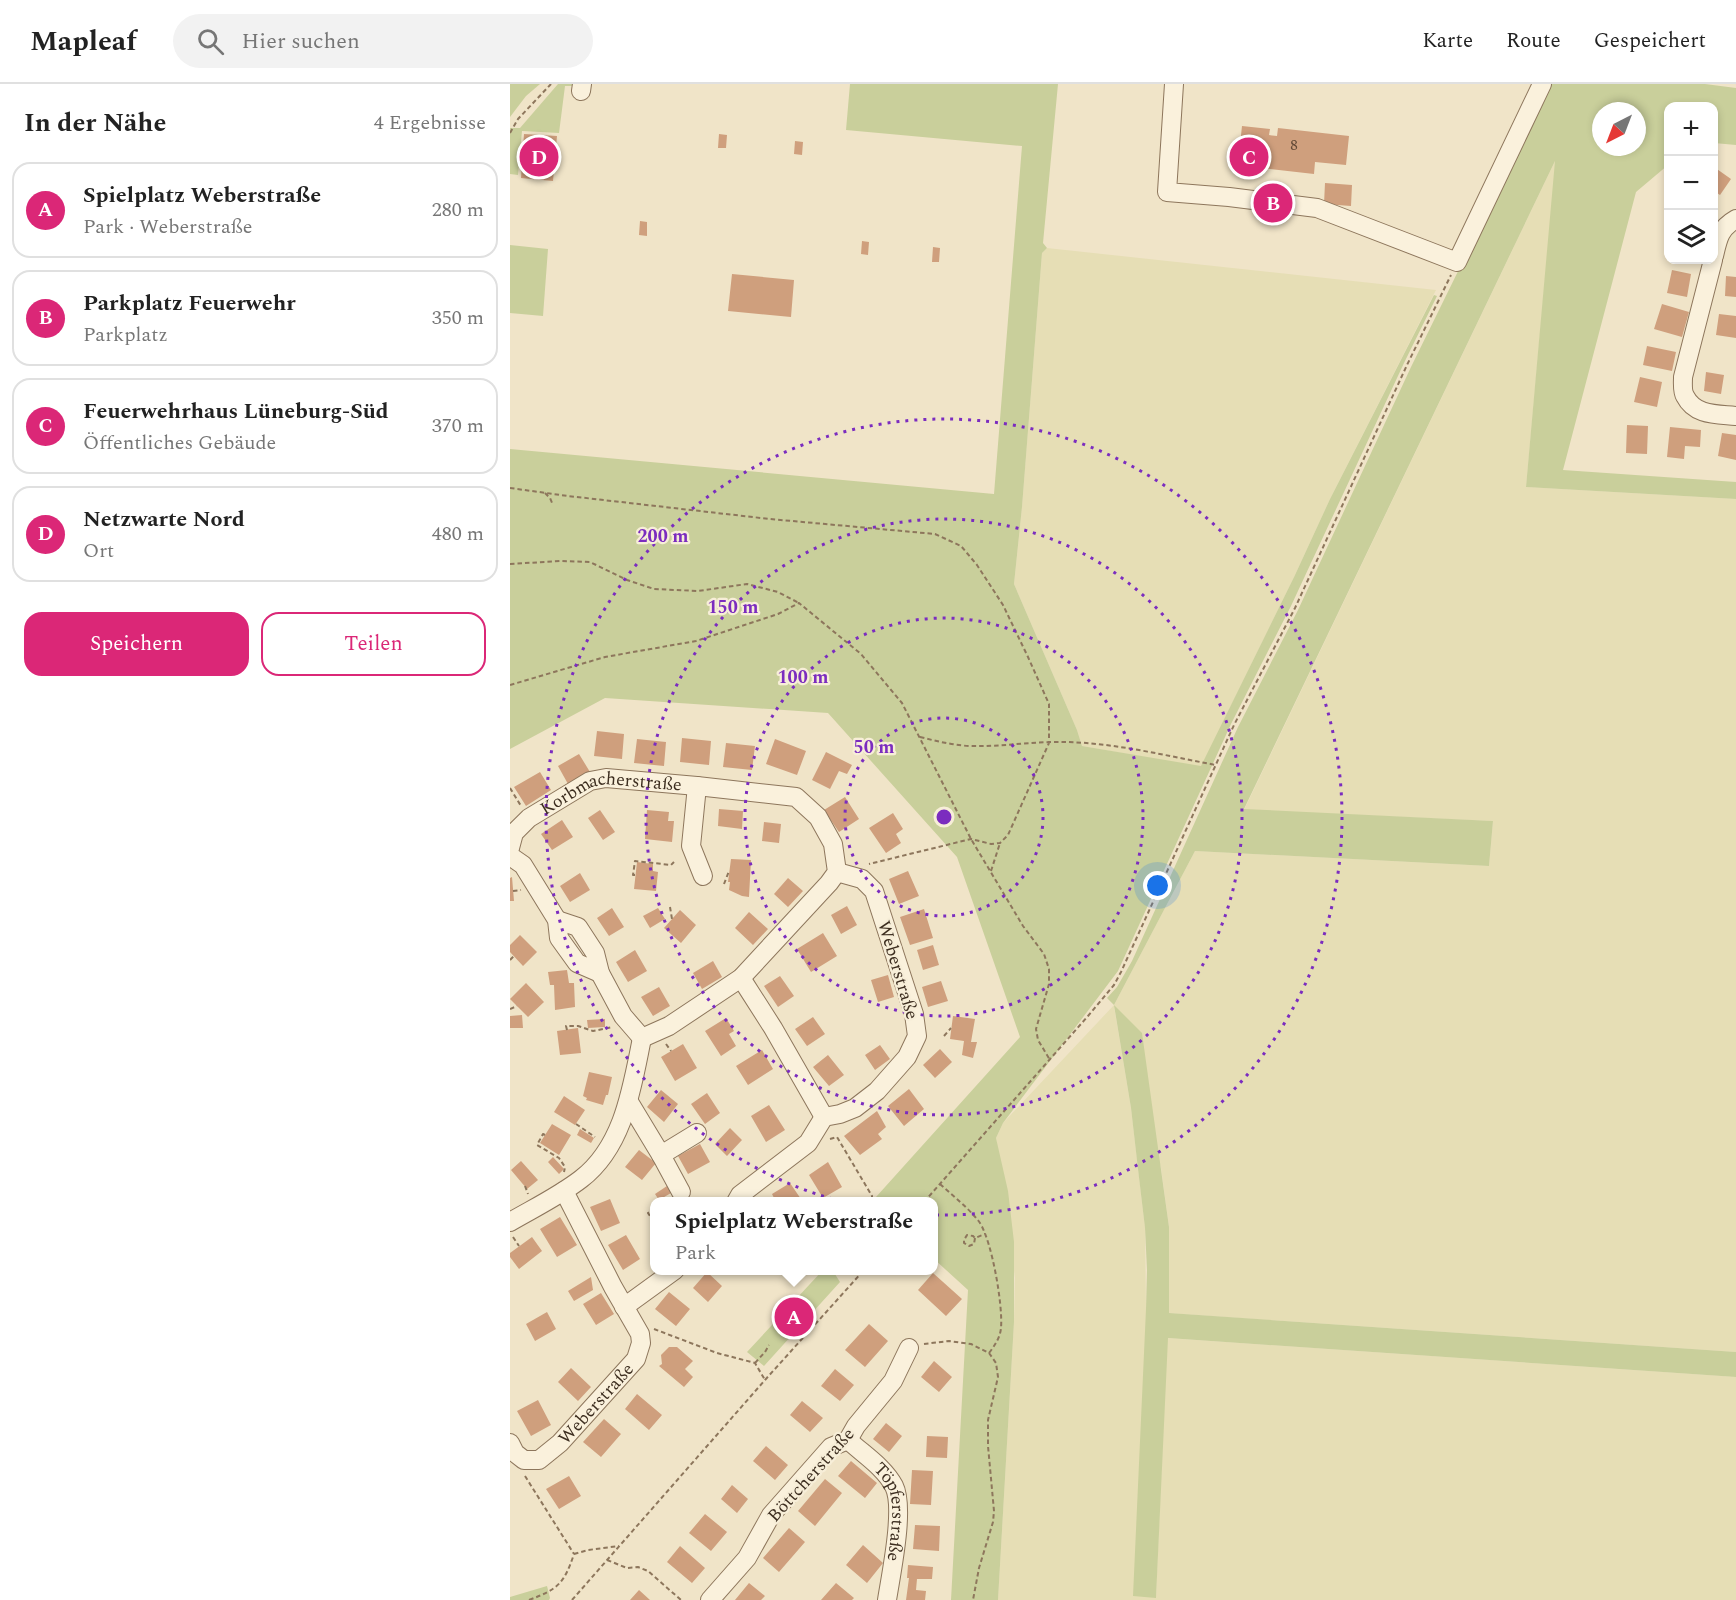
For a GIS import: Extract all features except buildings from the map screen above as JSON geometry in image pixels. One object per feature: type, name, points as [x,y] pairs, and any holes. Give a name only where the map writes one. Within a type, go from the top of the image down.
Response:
[{"type":"street","points":[[1174,84],[1167,192],[1317,208],[1457,262],[1542,84]]},
{"type":"street","points":[[1718,239],[1723,228],[1736,219]]},
{"type":"street","points":[[1711,264],[1683,377],[1684,395],[1695,409],[1712,415],[1736,416]]},
{"type":"street","name":"Korbmacherstraße","points":[[510,848],[514,833],[529,818],[590,781],[606,778],[796,797],[818,817],[833,844],[837,872]]},
{"type":"street","name":"Korbmacherstraße","points":[[697,786],[692,846],[703,876]]},
{"type":"street","points":[[510,856],[523,865],[557,920],[559,938],[577,963],[600,973],[623,1016],[637,1031],[629,1102],[604,1157],[582,1178],[563,1183],[510,1222]]},
{"type":"street","points":[[637,1031],[669,1026],[741,978],[830,883],[837,872]]},
{"type":"street","name":"Weberstraße","points":[[824,1117],[855,1108],[877,1090],[907,1057],[917,1036],[914,1014],[874,891],[862,879],[837,872]]},
{"type":"street","points":[[740,1197],[808,1143],[824,1117],[741,978]]},
{"type":"street","points":[[629,1102],[681,1192]]},
{"type":"street","points":[[661,1155],[697,1133]]},
{"type":"street","points":[[563,1183],[624,1307],[640,1334]]},
{"type":"street","points":[[624,1307],[668,1275]]},
{"type":"street","name":"Weberstraße","points":[[510,1443],[524,1460],[539,1460],[560,1443],[636,1359],[641,1343],[640,1334]]},
{"type":"street","name":"Böttcherstraße","points":[[710,1600],[747,1558],[771,1515],[831,1447],[848,1440],[856,1426],[893,1381],[909,1348]]},
{"type":"street","name":"Töpferstraße","points":[[848,1440],[885,1473],[895,1487],[898,1506],[895,1555],[887,1600]]},
{"type":"path","points":[[510,133],[518,119],[551,84]]},
{"type":"path","points":[[928,1197],[1114,985],[1234,725],[1295,608],[1457,262]]},
{"type":"path","points":[[510,488],[770,519],[935,534],[961,546],[1003,605],[1049,704],[1050,742],[1008,834],[1000,843],[991,872]]},
{"type":"path","points":[[544,493],[554,505]]},
{"type":"path","points":[[510,564],[590,562],[654,590],[698,591],[747,584],[778,592],[799,603],[861,654],[902,702],[971,839],[1023,926],[1044,954],[1049,969],[1049,984],[1036,1029],[1038,1040],[1050,1060]]},
{"type":"path","points":[[510,685],[605,657],[696,640],[778,614],[799,603]]},
{"type":"path","points":[[920,737],[948,744],[971,746],[1050,742],[1087,743],[1216,765]]},
{"type":"path","points":[[510,788],[529,818]]},
{"type":"path","points":[[837,872],[971,839],[991,844],[1000,843]]},
{"type":"path","points":[[635,875],[633,875],[635,861],[671,865],[674,861]]},
{"type":"path","points":[[724,884],[729,871]]},
{"type":"path","points":[[670,907],[672,919]]},
{"type":"path","points":[[510,960],[514,957]]},
{"type":"path","points":[[510,1010],[517,1006]]},
{"type":"path","points":[[567,1030],[566,1026],[578,1026],[592,1031],[637,1031]]},
{"type":"path","points":[[944,1035],[951,1028]]},
{"type":"path","points":[[576,1124],[594,1135],[599,1142]]},
{"type":"path","points":[[545,1135],[543,1134],[537,1145],[559,1158],[565,1167],[563,1183]]},
{"type":"path","points":[[808,1143],[837,1137],[872,1197]]},
{"type":"path","points":[[939,1184],[972,1212],[985,1234],[1002,1305],[1001,1330],[997,1343],[990,1353]]},
{"type":"path","points":[[510,1232],[519,1246]]},
{"type":"path","points":[[975,1238],[985,1234]]},
{"type":"path","points":[[572,1600],[860,1275]]},
{"type":"path","points":[[640,1334],[648,1327],[717,1353],[755,1363],[765,1380]]},
{"type":"path","points":[[930,1342],[949,1341],[971,1344],[990,1353],[996,1364],[998,1377],[988,1420],[993,1522],[979,1568],[973,1600]]},
{"type":"path","points":[[755,1363],[769,1345]]},
{"type":"path","points":[[520,1469],[574,1554],[568,1573],[551,1592],[529,1600]]},
{"type":"path","points":[[574,1554],[619,1546]]},
{"type":"path","points":[[607,1560],[627,1568],[638,1567],[648,1571],[681,1600]]},
{"type":"shaded area","points":[[1556,159],[1526,487],[1736,499],[1736,1352],[1168,1313],[1169,1227],[1161,1168],[1114,1006],[1131,1108],[1145,1228],[1156,1598],[1167,1338],[1736,1377],[1736,1600],[998,1600],[1015,1278],[996,1138],[1003,1123],[1114,1005],[1195,851],[1489,866],[1493,821],[1244,810]]},
{"type":"shaded area","points":[[1047,248],[1436,290],[1330,499],[1201,767],[1082,746],[1014,584],[1042,253]]},
{"type":"green space","points":[[510,84],[540,84],[526,96],[510,117]]},
{"type":"green space","points":[[558,84],[573,84],[573,86],[565,86],[559,133],[522,131],[518,175],[510,174],[510,128],[520,128]]},
{"type":"green space","points":[[850,84],[1058,84],[1043,243],[1047,248],[1042,253],[1014,584],[1082,746],[1201,766],[1330,499],[1434,295],[1437,296],[1291,606],[1231,724],[1118,971],[1003,1123],[996,1138],[1008,1191],[1014,1242],[1014,1322],[998,1600],[951,1600],[968,1290],[938,1263],[938,1197],[876,1197],[1020,1037],[957,857],[828,713],[605,698],[510,749],[510,449],[994,494],[1022,146],[846,130]]},
{"type":"green space","points":[[1550,84],[1705,84],[1736,88],[1736,145],[1718,143],[1718,102],[1664,102],[1664,168],[1636,192],[1563,470],[1736,482],[1736,499],[1526,487],[1555,161],[1244,809],[1493,821],[1489,866],[1195,851],[1114,1005],[1107,998],[1117,987],[1132,961],[1238,727],[1298,610],[1411,367]]},
{"type":"green space","points":[[510,245],[548,249],[543,316],[510,313]]},
{"type":"green space","points":[[1114,1005],[1142,1033],[1169,1227],[1169,1313],[1736,1352],[1736,1377],[1168,1338],[1156,1598],[1133,1596],[1147,1270],[1145,1228],[1131,1108]]},
{"type":"green space","points":[[818,1275],[836,1275],[840,1282],[764,1366],[747,1352]]},
{"type":"green space","points":[[547,1586],[549,1600],[510,1600],[510,1597]]},
{"type":"place","name":"Netzwarte Nord","points":[[539,157]]},
{"type":"place","name":"Feuerwehrhaus Lüneburg-Süd","points":[[1249,157]]},
{"type":"place","name":"Parkplatz Feuerwehr","points":[[1273,203]]},
{"type":"place","name":"Spielplatz Weberstraße","points":[[794,1317]]}]
